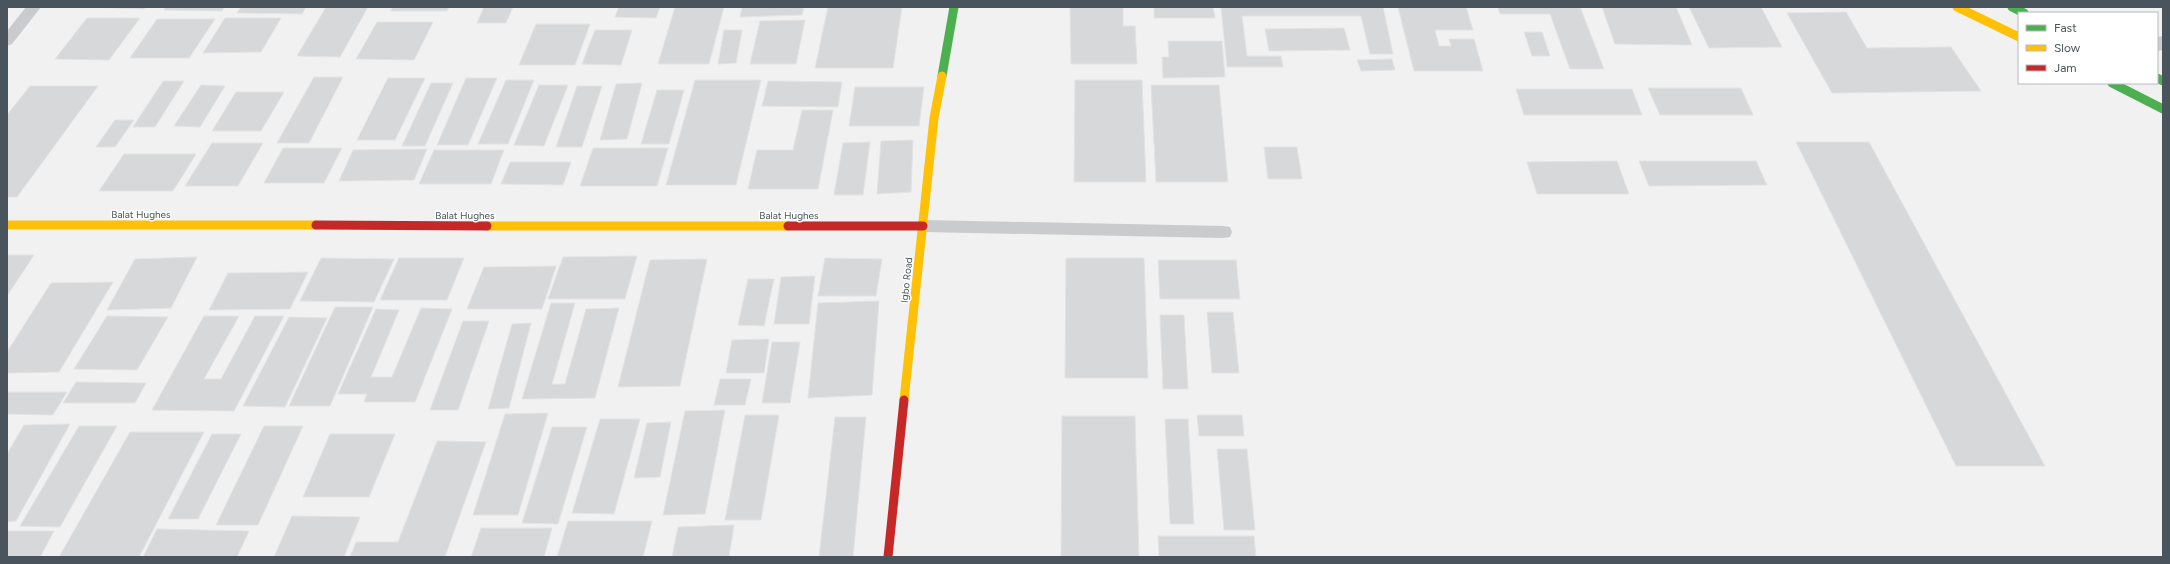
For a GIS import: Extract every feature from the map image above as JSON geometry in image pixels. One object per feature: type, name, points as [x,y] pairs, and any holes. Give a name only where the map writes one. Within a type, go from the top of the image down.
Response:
[{"type":"street","name":"Igbo Road","points":[[888,557],[934,118],[954,7]]},
{"type":"street","points":[[1957,7],[2018,37]]},
{"type":"street","points":[[2012,7],[2022,12]]},
{"type":"street","points":[[2114,84],[2163,109]]},
{"type":"street","name":"Balat Hughes","points":[[7,225],[923,226]]},
{"type":"lane","points":[[7,41],[34,7]]},
{"type":"lane","points":[[923,226],[1224,232]]},
{"type":"building","points":[[87,7],[146,7],[144,9]]},
{"type":"building","points":[[166,7],[224,7],[222,11],[164,10]]},
{"type":"building","points":[[241,7],[306,7],[302,14],[237,13]]},
{"type":"building","points":[[326,7],[368,7],[340,57],[297,56]]},
{"type":"building","points":[[393,7],[449,7],[447,11],[390,11]]},
{"type":"building","points":[[484,7],[513,7],[506,23],[477,23]]},
{"type":"building","points":[[619,7],[660,7],[656,18],[615,17]]},
{"type":"building","points":[[675,7],[724,7],[709,64],[658,64]]},
{"type":"building","points":[[742,7],[804,7],[802,15],[740,17]]},
{"type":"building","points":[[828,7],[902,7],[893,68],[815,68]]},
{"type":"building","points":[[1070,7],[1123,7],[1123,26],[1135,26],[1137,64],[1071,64]]},
{"type":"building","points":[[1154,7],[1213,7],[1215,18],[1154,18]]},
{"type":"building","points":[[1221,7],[1383,7],[1393,54],[1370,54],[1361,16],[1242,16],[1247,56],[1281,56],[1283,67],[1227,67]]},
{"type":"building","points":[[1398,7],[1466,7],[1473,30],[1435,30],[1439,46],[1451,46],[1449,39],[1474,39],[1483,71],[1414,71]]},
{"type":"building","points":[[1498,7],[1580,7],[1604,69],[1570,69],[1550,14],[1500,14]]},
{"type":"building","points":[[1602,7],[1676,7],[1692,45],[1615,44]]},
{"type":"building","points":[[1689,7],[1761,7],[1782,47],[1709,48]]},
{"type":"building","points":[[1846,12],[1867,48],[1951,47],[1981,91],[1832,93],[1787,13]]},
{"type":"building","points":[[87,18],[140,18],[109,60],[55,59]]},
{"type":"building","points":[[225,18],[281,18],[261,52],[203,53]]},
{"type":"building","points":[[157,19],[215,19],[189,58],[130,58]]},
{"type":"building","points":[[805,20],[796,64],[750,64],[760,21]]},
{"type":"building","points":[[377,22],[433,22],[414,60],[356,59]]},
{"type":"building","points":[[536,24],[590,24],[575,65],[519,65]]},
{"type":"building","points":[[1344,28],[1350,50],[1269,51],[1265,29]]},
{"type":"building","points":[[595,30],[632,30],[621,65],[582,64]]},
{"type":"building","points":[[724,30],[742,30],[736,63],[718,64]]},
{"type":"building","points":[[1524,32],[1542,32],[1550,56],[1532,56]]},
{"type":"building","points":[[1168,41],[1222,41],[1225,77],[1163,78],[1162,57],[1169,57]]},
{"type":"building","points":[[1392,59],[1395,70],[1361,71],[1357,60]]},
{"type":"building","points":[[314,77],[343,77],[309,143],[277,143]]},
{"type":"building","points":[[388,78],[425,78],[395,140],[357,140]]},
{"type":"building","points":[[466,78],[497,78],[468,145],[437,145]]},
{"type":"building","points":[[506,80],[534,80],[508,144],[478,144]]},
{"type":"building","points":[[695,80],[761,80],[736,185],[666,185]]},
{"type":"building","points":[[1075,80],[1142,80],[1146,182],[1074,182]]},
{"type":"building","points":[[163,81],[184,81],[155,127],[133,127]]},
{"type":"building","points":[[768,81],[842,82],[838,107],[762,106]]},
{"type":"building","points":[[431,83],[453,83],[425,146],[402,146]]},
{"type":"building","points":[[642,83],[627,139],[600,140],[616,84]]},
{"type":"building","points":[[201,85],[225,86],[200,127],[174,126]]},
{"type":"building","points":[[539,85],[568,85],[544,146],[514,145]]},
{"type":"building","points":[[1151,85],[1219,85],[1228,182],[1156,182]]},
{"type":"building","points":[[30,86],[98,86],[17,197],[7,197],[7,115]]},
{"type":"building","points":[[577,86],[602,86],[582,147],[556,147]]},
{"type":"building","points":[[855,87],[924,87],[919,126],[849,126]]},
{"type":"building","points":[[1648,88],[1741,88],[1753,115],[1660,115]]},
{"type":"building","points":[[1516,89],[1632,89],[1642,115],[1524,115]]},
{"type":"building","points":[[657,90],[684,90],[669,144],[641,144]]},
{"type":"building","points":[[236,92],[284,92],[261,131],[212,131]]},
{"type":"building","points":[[802,110],[833,110],[818,189],[748,189],[757,150],[793,150]]},
{"type":"building","points":[[115,120],[134,120],[115,147],[96,147]]},
{"type":"building","points":[[913,140],[911,192],[877,194],[881,141]]},
{"type":"building","points":[[870,142],[863,195],[834,195],[843,143]]},
{"type":"building","points":[[1796,142],[1869,142],[2045,466],[1956,466]]},
{"type":"building","points":[[212,143],[263,143],[238,186],[185,186]]},
{"type":"building","points":[[1264,147],[1297,147],[1302,179],[1268,179]]},
{"type":"building","points":[[283,148],[342,148],[324,183],[264,183]]},
{"type":"building","points":[[593,148],[668,148],[657,186],[580,186]]},
{"type":"building","points":[[427,149],[414,180],[339,181],[353,150]]},
{"type":"building","points":[[434,150],[504,150],[491,184],[419,184]]},
{"type":"building","points":[[124,154],[196,154],[173,191],[99,191]]},
{"type":"building","points":[[1617,161],[1629,194],[1537,194],[1527,162]]},
{"type":"building","points":[[1639,161],[1756,161],[1767,185],[1649,186]]},
{"type":"building","points":[[510,162],[571,162],[563,185],[501,184]]},
{"type":"building","points":[[7,255],[34,255],[7,296]]},
{"type":"building","points":[[637,256],[625,299],[548,299],[563,257]]},
{"type":"building","points":[[197,257],[171,308],[107,310],[135,259]]},
{"type":"building","points":[[321,258],[394,259],[374,302],[300,301]]},
{"type":"building","points":[[399,258],[464,258],[447,300],[380,300]]},
{"type":"building","points":[[825,258],[882,259],[876,296],[818,296]]},
{"type":"building","points":[[1066,258],[1144,258],[1148,378],[1065,378]]},
{"type":"building","points":[[707,259],[680,386],[618,387],[650,260]]},
{"type":"building","points":[[1158,260],[1236,260],[1240,299],[1160,299]]},
{"type":"building","points":[[556,266],[542,309],[467,309],[484,267]]},
{"type":"building","points":[[308,272],[290,309],[209,310],[228,273]]},
{"type":"building","points":[[815,276],[809,324],[774,324],[781,277]]},
{"type":"building","points":[[748,279],[774,279],[764,326],[738,325]]},
{"type":"building","points":[[113,282],[59,372],[7,373],[7,352],[51,283]]},
{"type":"building","points":[[879,301],[872,395],[808,398],[818,303]]},
{"type":"building","points":[[551,303],[575,303],[552,384],[565,384],[586,309],[619,308],[595,398],[522,399]]},
{"type":"building","points":[[335,307],[373,307],[330,406],[289,406]]},
{"type":"building","points":[[421,308],[452,309],[415,402],[364,402],[367,394],[338,394],[376,309],[399,310],[371,377],[392,377]]},
{"type":"building","points":[[1207,312],[1233,312],[1239,373],[1212,373]]},
{"type":"building","points":[[1160,315],[1184,315],[1188,389],[1163,389]]},
{"type":"building","points":[[107,316],[168,317],[137,370],[74,369]]},
{"type":"building","points":[[204,316],[239,316],[204,379],[221,379],[255,316],[284,316],[234,411],[152,410]]},
{"type":"building","points":[[289,317],[327,318],[285,407],[243,406]]},
{"type":"building","points":[[463,321],[489,321],[458,410],[430,410]]},
{"type":"building","points":[[531,323],[509,408],[488,409],[512,324]]},
{"type":"building","points":[[769,339],[764,373],[726,373],[732,340]]},
{"type":"building","points":[[772,342],[800,342],[790,403],[762,403]]},
{"type":"building","points":[[720,379],[751,379],[745,405],[714,405]]},
{"type":"building","points":[[76,382],[146,383],[135,403],[63,403]]},
{"type":"building","points":[[7,392],[67,392],[53,415],[7,414]]},
{"type":"building","points":[[725,410],[705,514],[663,515],[685,411]]},
{"type":"building","points":[[548,413],[518,515],[473,515],[505,414]]},
{"type":"building","points":[[745,415],[779,415],[761,520],[725,520]]},
{"type":"building","points":[[1197,415],[1242,415],[1244,436],[1199,436]]},
{"type":"building","points":[[1062,416],[1135,416],[1139,557],[1061,557]]},
{"type":"building","points":[[835,417],[866,417],[853,557],[819,557]]},
{"type":"building","points":[[600,419],[640,419],[614,514],[572,513]]},
{"type":"building","points":[[1165,419],[1188,419],[1194,524],[1170,524]]},
{"type":"building","points":[[671,422],[660,477],[634,478],[647,423]]},
{"type":"building","points":[[70,424],[16,521],[7,522],[7,454],[24,425]]},
{"type":"building","points":[[79,426],[117,426],[60,527],[20,526]]},
{"type":"building","points":[[264,426],[303,426],[258,525],[216,525]]},
{"type":"building","points":[[552,427],[587,427],[558,524],[522,523]]},
{"type":"building","points":[[130,432],[204,432],[139,557],[59,557]]},
{"type":"building","points":[[212,434],[241,434],[198,519],[168,519]]},
{"type":"building","points":[[330,434],[395,434],[369,497],[303,497]]},
{"type":"building","points":[[437,441],[486,442],[445,557],[350,557],[356,542],[398,542]]},
{"type":"building","points":[[1217,449],[1247,449],[1255,530],[1224,530]]},
{"type":"building","points":[[292,516],[360,517],[344,557],[274,557]]},
{"type":"building","points":[[568,521],[652,521],[643,557],[557,557]]},
{"type":"building","points":[[734,525],[729,557],[672,557],[678,527]]},
{"type":"building","points":[[481,528],[552,528],[544,557],[471,557]]},
{"type":"building","points":[[157,529],[249,531],[237,557],[143,557]]},
{"type":"building","points":[[7,531],[54,531],[40,557],[7,557]]},
{"type":"building","points":[[1158,536],[1254,536],[1256,557],[1159,557]]},
{"type":"traffic: fast","points":[[942,76],[954,7]]},
{"type":"traffic: fast","points":[[2012,7],[2022,12]]},
{"type":"traffic: fast","points":[[2158,78],[2163,81]]},
{"type":"traffic: fast","points":[[2114,84],[2163,109]]},
{"type":"traffic: slow","points":[[1957,7],[2018,37]]},
{"type":"traffic: slow","points":[[904,400],[934,118],[942,76]]},
{"type":"traffic: slow","points":[[7,225],[316,225]]},
{"type":"traffic: slow","points":[[487,226],[788,226]]},
{"type":"traffic: jam","points":[[316,225],[487,226]]},
{"type":"traffic: jam","points":[[788,226],[923,226]]},
{"type":"traffic: jam","points":[[888,557],[904,400]]}]
